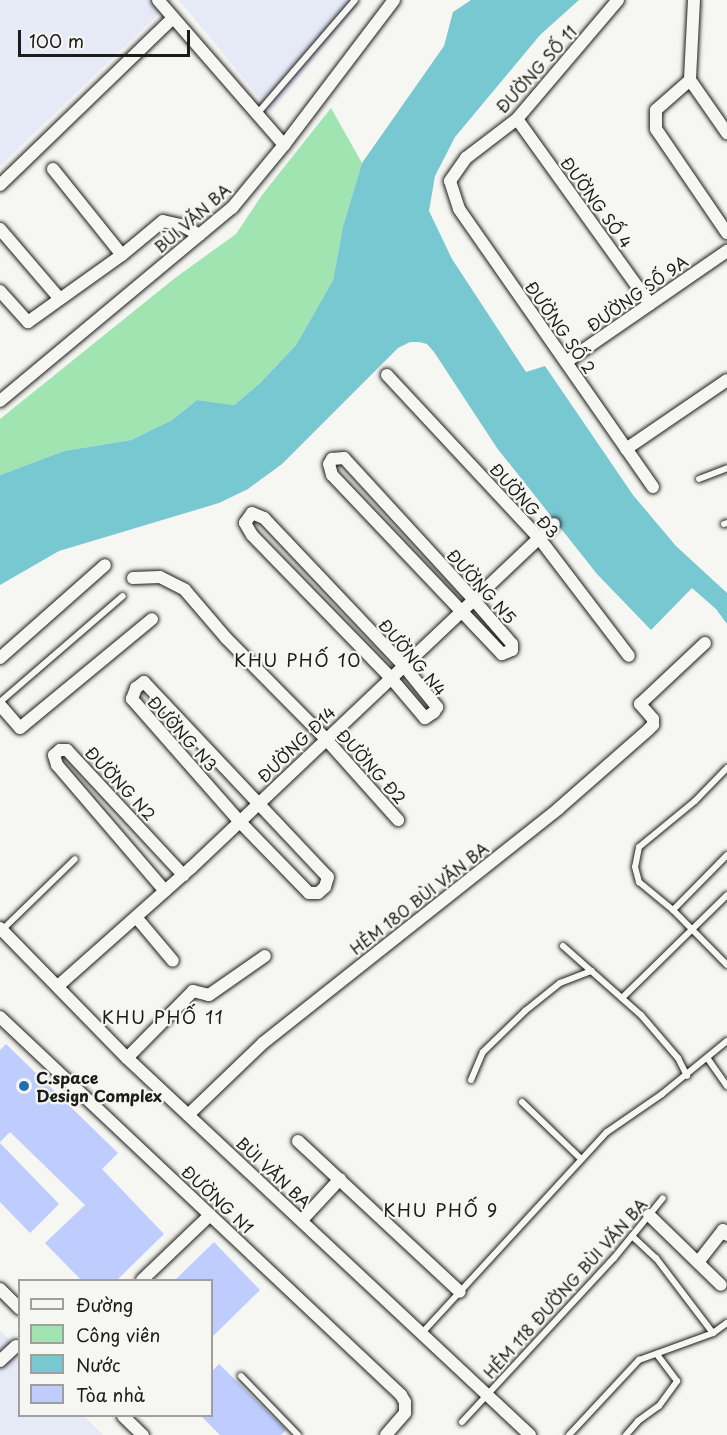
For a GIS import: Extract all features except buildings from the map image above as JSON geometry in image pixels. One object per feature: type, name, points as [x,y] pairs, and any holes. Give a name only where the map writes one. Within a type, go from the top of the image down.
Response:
[{"type":"street","points":[[158,0],[284,145]]},
{"type":"street","name":"BÙI VĂN BA","points":[[0,401],[232,208],[284,145],[394,0]]},
{"type":"street","name":"ĐƯỜNG SỐ 11","points":[[450,181],[466,158],[517,119],[618,0]]},
{"type":"street","points":[[694,0],[690,80],[727,134]]},
{"type":"street","points":[[0,185],[173,18]]},
{"type":"street","points":[[690,80],[656,110],[656,129],[727,233]]},
{"type":"street","name":"ĐƯỜNG SỐ 4","points":[[517,119],[650,304]]},
{"type":"street","points":[[53,169],[122,255]]},
{"type":"street","name":"ĐƯỜNG SỐ 2","points":[[450,181],[459,209],[653,488]]},
{"type":"street","points":[[0,291],[28,322],[122,255],[163,221],[181,225],[200,235]]},
{"type":"street","points":[[0,229],[60,299]]},
{"type":"street","name":"ĐƯỜNG SỐ 9A","points":[[566,362],[727,251]]},
{"type":"street","name":"ĐƯỜNG Đ3","points":[[387,375],[539,538],[629,656]]},
{"type":"street","points":[[626,449],[727,380]]},
{"type":"street","name":"ĐƯỜNG N5","points":[[344,458],[474,600],[512,644],[512,650],[502,654],[332,475],[329,464],[332,459],[344,458]]},
{"type":"street","name":"ĐƯỜNG N4","points":[[252,513],[264,518],[404,666],[437,707],[425,718],[391,678],[252,535],[245,523],[252,513]]},
{"type":"street","name":"ĐƯỜNG Đ14","points":[[58,986],[240,822],[325,738],[554,524]]},
{"type":"street","points":[[0,658],[105,565]]},
{"type":"street","name":"ĐƯỜNG Đ2","points":[[133,578],[160,577],[185,590],[226,638],[325,738],[398,820]]},
{"type":"street","points":[[0,704],[20,728],[152,619]]},
{"type":"street","name":"HẺM 180 BÙI VĂN BA","points":[[188,1115],[263,1043],[558,809],[649,729],[653,725],[653,719],[640,705],[685,659],[705,643]]},
{"type":"street","name":"ĐƯỜNG N3","points":[[240,822],[132,699],[136,688],[144,682],[259,803]]},
{"type":"street","name":"ĐƯỜNG N2","points":[[165,891],[57,765],[54,755],[60,750],[68,750],[183,875]]},
{"type":"street","points":[[240,822],[309,892],[318,893],[325,887],[328,878],[259,803]]},
{"type":"street","points":[[136,917],[173,961]]},
{"type":"street","name":"BÙI VĂN BA","points":[[1,930],[127,1058],[530,1435]]},
{"type":"street","points":[[127,1058],[193,991],[209,995],[265,956]]},
{"type":"street","name":"ĐƯỜNG N1","points":[[0,1017],[401,1395],[405,1410],[402,1419],[386,1435]]},
{"type":"street","points":[[298,1141],[460,1292]]},
{"type":"street","points":[[302,1220],[340,1179]]},
{"type":"street","points":[[144,1279],[210,1215]]},
{"type":"street","points":[[650,1215],[721,1285]]},
{"type":"street","points":[[699,1261],[723,1230],[727,1235]]},
{"type":"street","points":[[0,1289],[18,1307]]},
{"type":"street","points":[[0,1361],[16,1346]]},
{"type":"street","points":[[124,1417],[143,1435]]},
{"type":"lane","points":[[257,114],[354,0]]},
{"type":"lane","points":[[699,479],[727,468]]},
{"type":"lane","points":[[0,704],[123,596]]},
{"type":"lane","points":[[727,768],[695,801],[639,847],[635,867],[639,882],[673,910],[690,930],[727,964]]},
{"type":"lane","points":[[673,910],[727,855]]},
{"type":"lane","points":[[1,930],[75,858]]},
{"type":"lane","points":[[622,998],[727,895]]},
{"type":"lane","points":[[563,946],[622,998],[678,1058],[687,1076]]},
{"type":"lane","points":[[471,1080],[483,1052],[525,1011],[560,983],[592,971]]},
{"type":"lane","points":[[422,1334],[607,1132],[687,1076],[727,1041]]},
{"type":"lane","points":[[708,1059],[727,1086]]},
{"type":"lane","points":[[522,1102],[581,1159]]},
{"type":"lane","name":"HẺM 118 ĐƯỜNG BÙI VĂN BA","points":[[462,1422],[632,1236],[663,1198]]},
{"type":"lane","points":[[632,1236],[656,1258],[713,1333]]},
{"type":"lane","points":[[569,1435],[639,1360],[713,1333],[727,1323]]},
{"type":"lane","points":[[626,1435],[638,1421],[659,1406],[677,1380],[657,1354]]},
{"type":"lane","points":[[242,1377],[298,1435]]},
{"type":"shaded area","points":[[0,0],[173,0],[0,166]]},
{"type":"shaded area","points":[[179,0],[362,0],[271,112]]},
{"type":"shaded area","points":[[0,1330],[18,1349],[18,1417],[85,1417],[103,1435],[0,1435]]},
{"type":"green space","points":[[331,108],[362,163],[343,226],[333,280],[296,345],[260,383],[234,405],[197,400],[172,420],[131,440],[64,451],[0,475],[0,419],[175,278],[236,234],[262,195]]},
{"type":"water","points":[[471,0],[579,0],[540,35],[455,137],[435,176],[429,211],[452,259],[526,372],[545,366],[633,495],[676,546],[727,593],[727,624],[716,609],[692,588],[651,630],[597,574],[497,448],[434,352],[427,344],[419,342],[410,342],[398,348],[282,464],[248,489],[219,503],[59,551],[0,585],[0,475],[64,451],[131,440],[172,420],[197,400],[234,405],[260,383],[296,345],[333,280],[343,226],[362,163],[444,46],[453,12]]},
{"type":"place","name":"C.space Design Complex","points":[[24,1086]]},
{"type":"district","name":"KHU PHỐ 10","points":[[298,660]]},
{"type":"district","name":"KHU PHỐ 11","points":[[163,1017]]},
{"type":"district","name":"KHU PHỐ 9","points":[[441,1210]]}]
